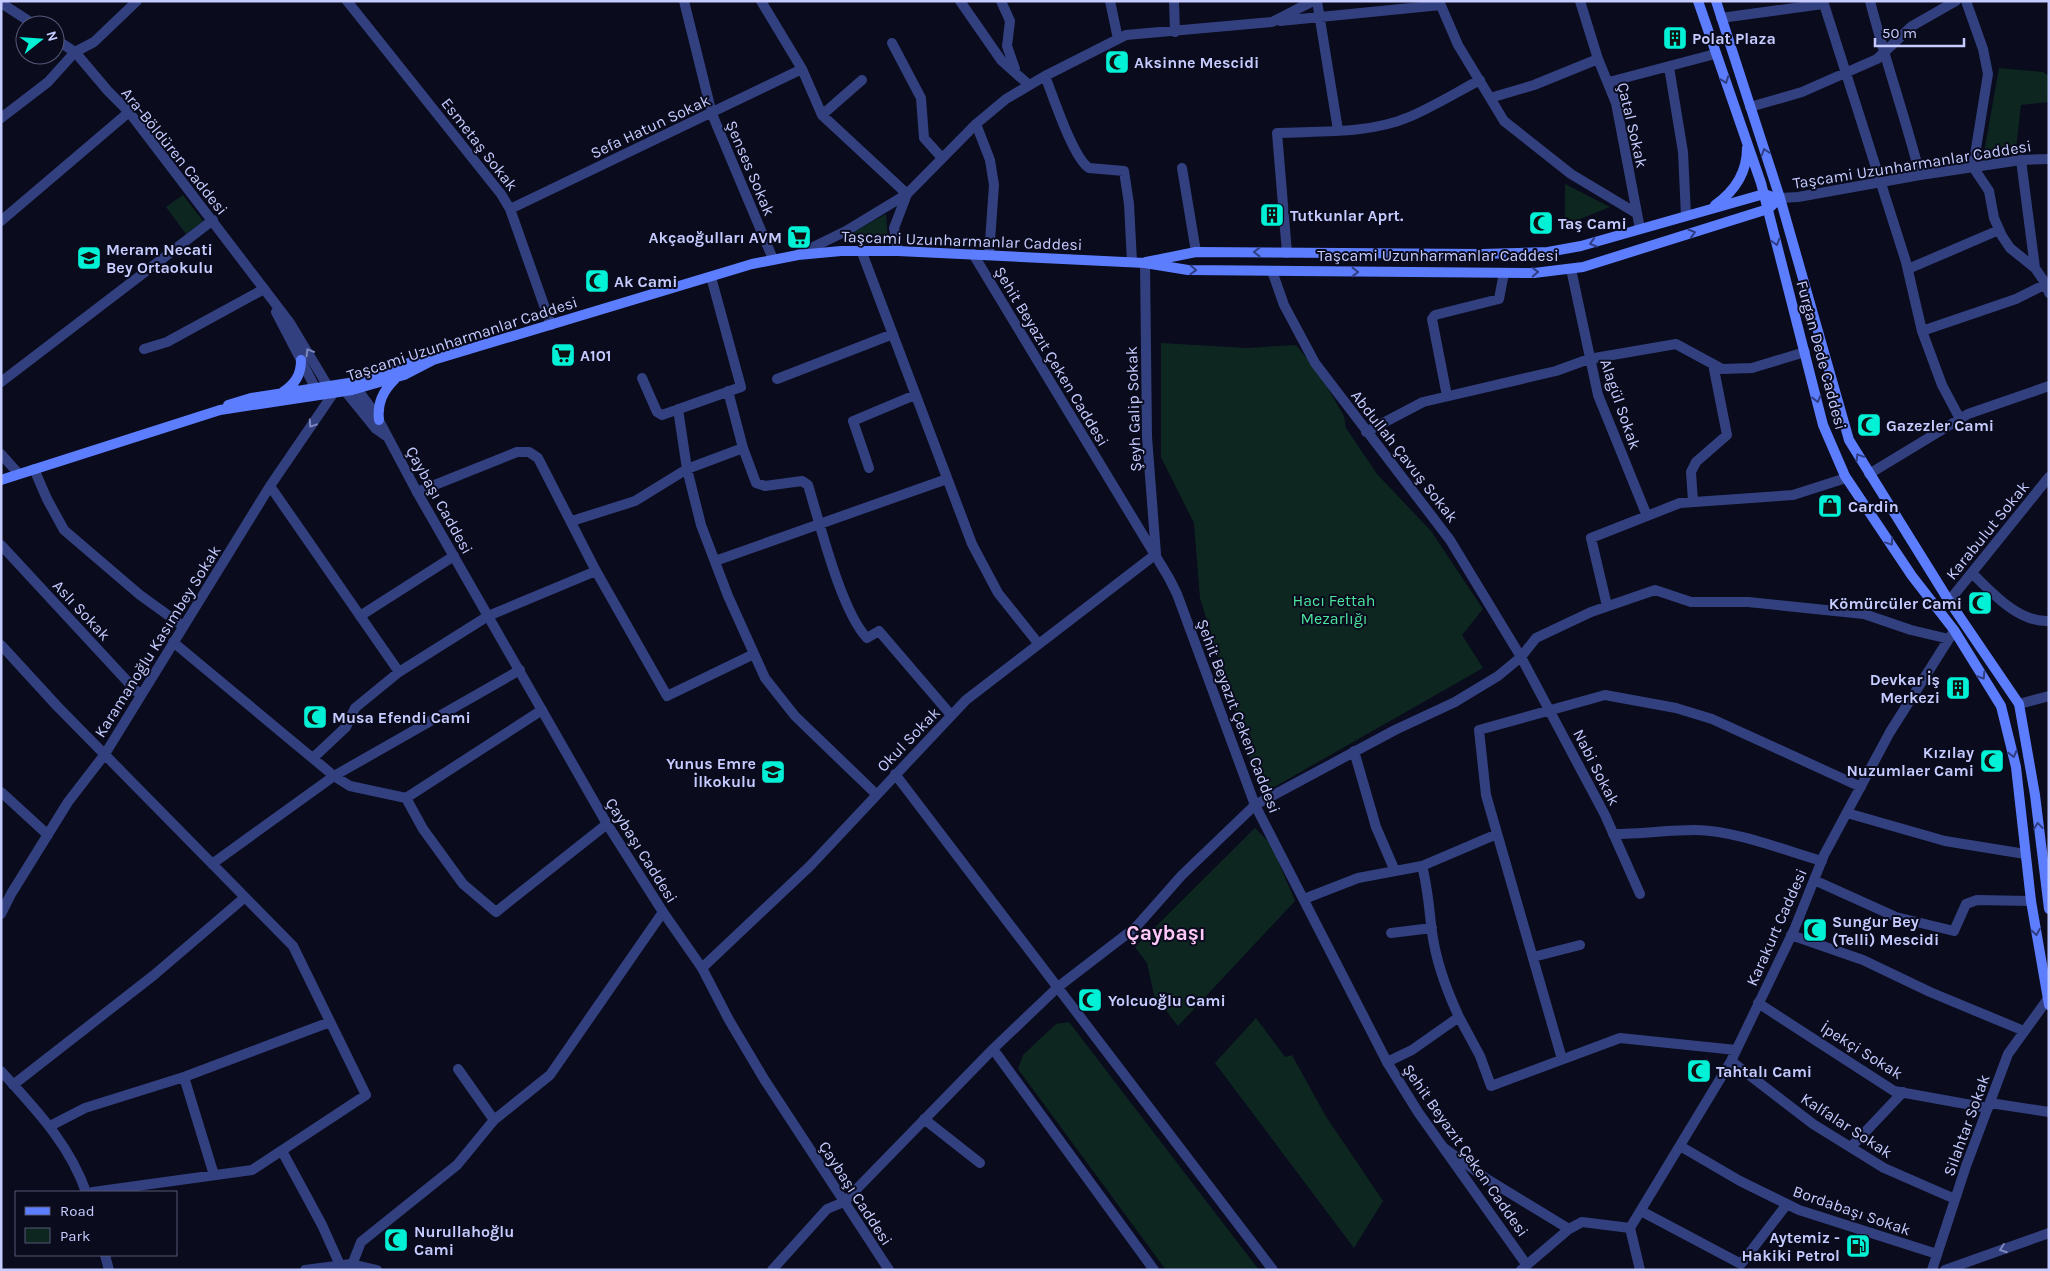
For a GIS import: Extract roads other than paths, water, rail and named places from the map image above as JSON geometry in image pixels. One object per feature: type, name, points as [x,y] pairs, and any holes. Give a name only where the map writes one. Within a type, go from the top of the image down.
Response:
[{"type":"main road","name":"Furgan Dede Caddesi","points":[[1698,1],[1764,194],[1823,425],[1846,478],[2001,706],[2016,766],[2031,901],[2048,1003]]},
{"type":"main road","name":"Furgan Dede Caddesi","points":[[1716,1],[1780,198],[1848,440],[1949,601],[2019,704],[2034,794],[2049,909]]},
{"type":"main road","points":[[1707,210],[1725,198],[1739,181],[1745,165],[1748,145]]},
{"type":"main road","name":"Taşcami Uzunharmanlar Caddesi","points":[[1144,262],[1196,252],[1527,254],[1581,246],[1764,194],[1780,198]]},
{"type":"main road","name":"Taşcami Uzunharmanlar Caddesi","points":[[343,388],[357,389],[396,378],[433,360],[773,258],[860,250],[1144,262],[1188,270],[1504,273],[1570,269],[1768,209],[1780,198]]},
{"type":"main road","points":[[280,393],[297,380],[300,374],[301,360]]},
{"type":"main road","points":[[1,480],[220,410],[343,388],[415,361],[433,360]]},
{"type":"main road","points":[[379,420],[378,411],[381,398],[396,378]]},
{"type":"main road","points":[[220,410],[244,399],[280,393],[318,392]]},
{"type":"street","points":[[1,118],[48,82],[75,52],[94,42],[137,1]]},
{"type":"street","name":"Esmetaş Sokak","points":[[348,1],[482,168],[510,209],[551,325]]},
{"type":"street","name":"Şenses Sokak","points":[[684,1],[712,114],[773,258]]},
{"type":"street","points":[[761,1],[802,69],[822,115],[907,194]]},
{"type":"street","points":[[960,1],[1002,60],[1015,69],[1029,85]]},
{"type":"street","points":[[1001,1],[1010,21],[1007,46],[1015,69]]},
{"type":"street","points":[[1110,1],[1118,40]]},
{"type":"street","points":[[1174,1],[1175,32]]},
{"type":"street","points":[[1272,22],[1315,1],[1338,130]]},
{"type":"street","name":"Çatal Sokak","points":[[1580,1],[1598,59],[1609,82],[1618,112],[1640,229]]},
{"type":"street","points":[[1870,1],[1884,53],[1908,125],[1920,175]]},
{"type":"street","points":[[1750,107],[1802,92],[1846,75],[1877,59],[1912,26],[1956,1]]},
{"type":"street","points":[[1922,331],[2048,288],[2035,268],[2010,248],[1999,230],[1989,191],[1973,167],[1988,74],[1983,49],[1966,1]]},
{"type":"street","points":[[1,3],[20,15]]},
{"type":"street","points":[[798,255],[846,231],[907,194],[995,107],[1045,76],[1135,33],[1175,32],[1440,3],[1458,45],[1504,121],[1558,165],[1636,213]]},
{"type":"street","points":[[1721,18],[1823,3],[1908,269],[1922,331],[1942,385],[1960,419]]},
{"type":"street","points":[[892,42],[921,98],[924,138],[942,158]]},
{"type":"street","name":"Ara-Böldüren Caddesi","points":[[65,46],[75,52],[108,91],[129,112],[213,220],[293,327],[330,390]]},
{"type":"street","points":[[1609,82],[1715,54]]},
{"type":"street","points":[[1490,98],[1534,85],[1598,59]]},
{"type":"street","points":[[1669,67],[1683,152],[1686,216]]},
{"type":"street","name":"Sefa Hatun Sokak","points":[[510,209],[712,114],[802,69]]},
{"type":"street","points":[[1045,76],[1077,153],[1084,165],[1089,168],[1124,171],[1129,204],[1132,262]]},
{"type":"street","points":[[822,115],[862,80]]},
{"type":"street","points":[[1287,253],[1277,133],[1338,130],[1397,121],[1480,80]]},
{"type":"street","points":[[1,221],[129,112]]},
{"type":"street","points":[[976,124],[990,160],[994,185],[989,255]]},
{"type":"street","name":"Taşcami Uzunharmanlar Caddesi","points":[[1780,198],[1798,197],[1920,175],[2021,160],[2049,159]]},
{"type":"street","points":[[2021,160],[2035,268]]},
{"type":"street","points":[[1182,168],[1196,252]]},
{"type":"street","points":[[898,251],[894,228],[907,194]]},
{"type":"street","points":[[1,382],[213,220]]},
{"type":"street","points":[[1908,269],[1999,230]]},
{"type":"street","points":[[860,250],[972,544],[998,592],[1038,643]]},
{"type":"street","name":"Şehit Beyazıt Çeken Caddesi","points":[[973,254],[1156,554],[1176,594],[1255,805],[1387,1062],[1524,1267]]},
{"type":"street","name":"Şeyh Galip Sokak","points":[[1144,262],[1147,437],[1156,554]]},
{"type":"street","name":"Alagül Sokak","points":[[1570,269],[1598,395],[1647,516]]},
{"type":"street","name":"Abdullah Çavuş Sokak","points":[[1272,271],[1284,305],[1315,363],[1450,540],[1521,657]]},
{"type":"street","points":[[1447,396],[1432,319],[1435,315],[1499,299],[1504,273]]},
{"type":"street","points":[[642,378],[657,412],[662,416],[741,386],[711,277]]},
{"type":"street","points":[[144,349],[167,342],[264,289]]},
{"type":"street","name":"Ara-Böldüren Caddesi","points":[[264,289],[318,392]]},
{"type":"street","points":[[778,379],[892,334]]},
{"type":"street","points":[[1366,432],[1423,402],[1556,371],[1589,359],[1676,344],[1722,369],[1752,368],[1805,352]]},
{"type":"street","points":[[1693,501],[1691,472],[1696,462],[1727,435],[1713,364]]},
{"type":"street","points":[[1869,474],[1960,419],[2049,386]]},
{"type":"street","name":"Çaybaşı Caddesi","points":[[343,388],[376,430],[386,436]]},
{"type":"street","name":"Çaybaşı Caddesi","points":[[357,389],[379,420],[417,492],[607,824],[663,912],[702,968],[728,1020],[759,1071],[889,1270]]},
{"type":"street","name":"Karamanoğlu Kasımbey Sokak","points":[[1,914],[11,894],[68,802],[105,754],[330,390]]},
{"type":"street","points":[[728,391],[743,448],[756,483],[765,486],[802,482],[808,486],[848,606],[863,633],[867,638],[879,631],[951,715]]},
{"type":"street","points":[[869,468],[853,421],[915,395]]},
{"type":"street","points":[[678,410],[687,469],[701,525],[765,678],[795,716],[876,794]]},
{"type":"street","points":[[572,521],[635,500],[687,469],[743,448]]},
{"type":"street","points":[[417,492],[517,452],[529,452],[538,458],[596,571],[668,696],[754,654]]},
{"type":"street","points":[[1,454],[18,473]]},
{"type":"street","points":[[34,468],[47,499],[64,530],[140,595],[183,626]]},
{"type":"street","name":"Karabulut Sokak","points":[[1949,601],[2049,477]]},
{"type":"street","points":[[1607,606],[1591,538],[1680,503],[1793,495],[1846,478]]},
{"type":"street","points":[[715,561],[947,479]]},
{"type":"street","points":[[270,486],[399,672]]},
{"type":"street","name":"Aslı Sokak","points":[[1,545],[140,695]]},
{"type":"street","name":"Okul Sokak","points":[[702,968],[810,866],[966,700],[1156,554]]},
{"type":"street","points":[[360,616],[454,556]]},
{"type":"street","points":[[313,758],[346,727],[356,708],[399,672],[488,616],[596,571]]},
{"type":"street","points":[[1972,573],[1992,593],[2018,612],[2036,622],[2049,621]]},
{"type":"street","points":[[772,1270],[827,1209],[844,1202],[993,1049],[1058,987],[1136,927],[1182,875],[1255,805],[1354,751],[1455,702],[1498,676],[1521,657],[1536,638],[1591,612],[1655,590],[1691,602],[1748,602],[1864,614],[1911,630],[1951,634]]},
{"type":"street","name":"Karakurt Caddesi","points":[[1630,1228],[1731,1061],[1791,935],[1822,861],[1890,732],[1951,634]]},
{"type":"street","points":[[173,642],[334,776],[350,786],[406,798],[542,710]]},
{"type":"street","points":[[1,645],[56,706],[293,946],[366,1095],[252,1170],[100,1191]]},
{"type":"street","name":"Nabi Sokak","points":[[1521,657],[1551,711],[1613,834],[1640,894]]},
{"type":"street","points":[[212,864],[334,776],[520,670]]},
{"type":"street","points":[[1562,1059],[1486,795],[1479,730],[1551,711],[1605,694],[1676,708],[1712,719],[1861,787]]},
{"type":"street","points":[[2019,704],[2049,696]]},
{"type":"street","points":[[1354,751],[1376,827],[1395,871]]},
{"type":"street","points":[[895,774],[1058,987],[1127,1081],[1273,1270]]},
{"type":"street","points":[[1,792],[48,834]]},
{"type":"street","points":[[406,798],[423,829],[464,884],[496,912],[607,824]]},
{"type":"street","points":[[1847,814],[1945,841],[2025,854]]},
{"type":"street","points":[[1613,834],[1646,834],[1695,830],[1723,833],[1822,861]]},
{"type":"street","points":[[1304,899],[1358,878],[1422,866],[1497,834]]},
{"type":"street","points":[[1422,866],[1427,883],[1432,928],[1443,982],[1480,1056],[1491,1086],[1620,1038],[1736,1050]]},
{"type":"street","points":[[1814,880],[1896,917],[1954,931],[1966,904],[1977,900],[2031,901]]},
{"type":"street","points":[[13,1084],[154,975],[244,898]]},
{"type":"street","points":[[347,1266],[361,1242],[458,1164],[494,1120],[550,1075],[663,912]]},
{"type":"street","points":[[1390,933],[1432,928]]},
{"type":"street","points":[[1791,935],[1863,960],[1930,992],[2024,1031]]},
{"type":"street","points":[[1533,957],[1580,945]]},
{"type":"street","name":"İpekçi Sokak","points":[[1758,1002],[1894,1091],[1989,1106],[2049,1112]]},
{"type":"street","name":"Silahtar Sokak","points":[[1932,1270],[1955,1199],[2008,1054],[2024,1031],[2048,1003]]},
{"type":"street","points":[[1387,1062],[1412,1050],[1459,1017]]},
{"type":"street","points":[[50,1126],[85,1108],[184,1077],[330,1022]]},
{"type":"street","points":[[993,1049],[1154,1270]]},
{"type":"street","name":"Kalfalar Sokak","points":[[1731,1061],[1813,1124],[1884,1168],[1955,1199]]},
{"type":"street","points":[[458,1069],[494,1120]]},
{"type":"street","points":[[1,1071],[50,1126],[63,1144],[80,1175],[86,1191]]},
{"type":"street","points":[[184,1077],[214,1174]]},
{"type":"street","points":[[1851,1147],[1902,1092]]},
{"type":"street","points":[[924,1119],[980,1163]]},
{"type":"street","points":[[1441,1145],[1487,1179],[1569,1229]]},
{"type":"street","name":"Bordabaşı Sokak","points":[[1680,1146],[1740,1181],[1799,1210],[1937,1254]]},
{"type":"street","points":[[282,1150],[322,1225],[347,1266]]},
{"type":"street","points":[[1641,1211],[1741,1264],[1787,1204]]},
{"type":"street","points":[[1524,1267],[1569,1229],[1582,1222],[1630,1228],[1640,1270]]},
{"type":"street","points":[[1946,1270],[2049,1233]]},
{"type":"street","points":[[105,1256],[110,1270]]},
{"type":"street","points":[[306,1270],[347,1266],[377,1270]]},
{"type":"place","name":"Polat Plaza","points":[[1675,38]]},
{"type":"place","name":"Aksinne Mescidi","points":[[1117,62]]},
{"type":"place","name":"Tutkunlar Aprt.","points":[[1272,215]]},
{"type":"place","name":"Taş Cami","points":[[1541,223]]},
{"type":"place","name":"Akçaoğulları AVM","points":[[799,237]]},
{"type":"place","name":"Meram Necati Bey Ortaokulu","points":[[89,258]]},
{"type":"place","name":"Ak Cami","points":[[597,281]]},
{"type":"place","name":"A101","points":[[563,355]]},
{"type":"place","name":"Gazezler Cami","points":[[1869,425]]},
{"type":"place","name":"Cardin","points":[[1830,506]]},
{"type":"place","name":"Kömürcüler Cami","points":[[1980,603]]},
{"type":"place","name":"Devkar İş Merkezi","points":[[1958,688]]},
{"type":"place","name":"Musa Efendi Cami","points":[[315,717]]},
{"type":"place","name":"Kızılay Nuzumlaer Cami","points":[[1992,761]]},
{"type":"place","name":"Yunus Emre İlkokulu","points":[[773,772]]},
{"type":"place","name":"Sungur Bey (Telli) Mescidi","points":[[1815,930]]},
{"type":"place","name":"Yolcuoğlu Cami","points":[[1090,1000]]},
{"type":"place","name":"Tahtalı Cami","points":[[1699,1071]]},
{"type":"place","name":"Nurullahoğlu Cami","points":[[396,1240]]},
{"type":"place","name":"Aytemiz - Hakiki Petrol","points":[[1858,1246]]},
{"type":"district","name":"Çaybaşı","points":[[1166,933]]},
{"type":"park label","name":"Hacı Fettah Mezarlığı","points":[[1334,609]]}]
